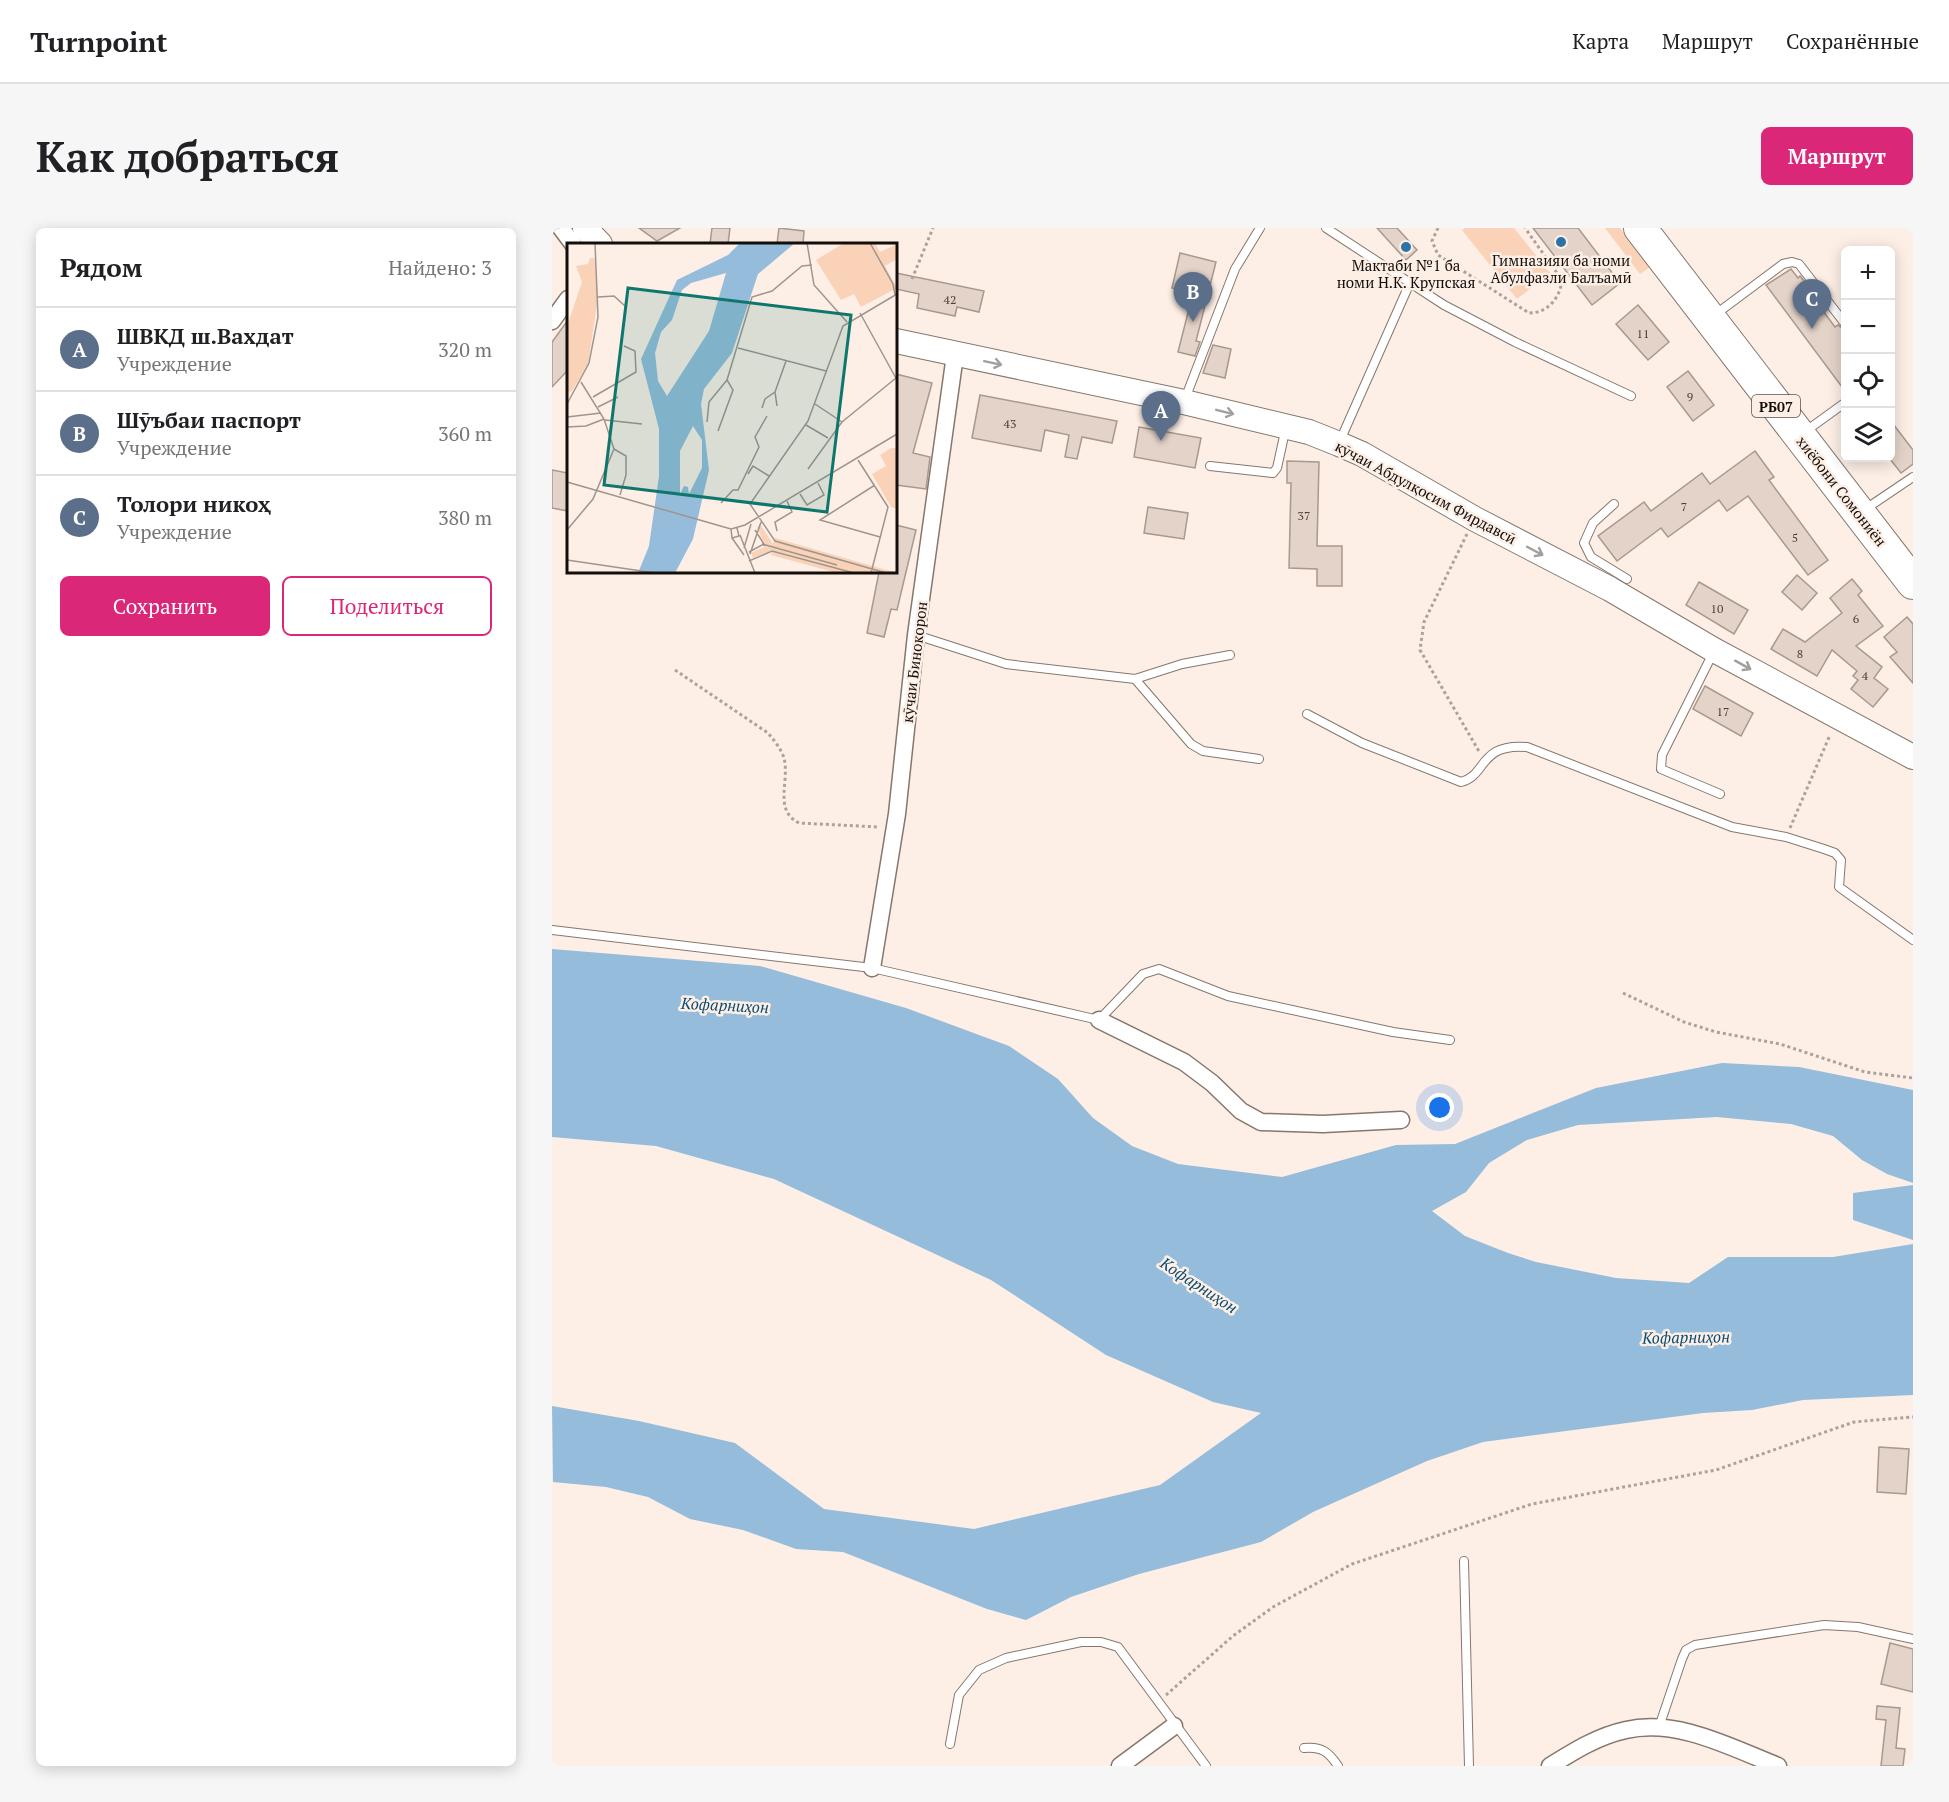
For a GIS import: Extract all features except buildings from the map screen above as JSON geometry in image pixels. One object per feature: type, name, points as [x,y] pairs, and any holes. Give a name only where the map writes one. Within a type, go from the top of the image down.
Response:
[{"type":"highway","name":"хиёбони Сомониён","points":[[1640,228],[1913,583]]},
{"type":"highway","name":"хиёбони Сомониён","points":[[1656,228],[1913,562]]},
{"type":"street","points":[[561,228],[572,243]]},
{"type":"street","points":[[585,228],[599,243]]},
{"type":"street","points":[[552,321],[567,300]]},
{"type":"street","name":"кӯчаи Абдулқосим Фирдавсӣ","points":[[897,341],[1184,402],[1309,432],[1339,444],[1362,454],[1475,519],[1610,590],[1714,650],[1913,757]]},
{"type":"street","name":"кӯчаи Бинокорон","points":[[872,968],[896,828],[916,635],[955,355]]},
{"type":"street","points":[[1099,1020],[1184,1062],[1212,1083],[1241,1111],[1261,1122],[1323,1124],[1401,1120]]},
{"type":"street","points":[[1120,1766],[1174,1726]]},
{"type":"street","points":[[1550,1766],[1596,1740],[1626,1730],[1659,1727],[1721,1742],[1778,1766]]},
{"type":"lane","points":[[1184,402],[1235,269],[1260,228]]},
{"type":"lane","points":[[1326,228],[1409,285],[1515,342],[1631,396]]},
{"type":"lane","points":[[1720,311],[1783,264],[1792,262],[1799,264],[1841,320]]},
{"type":"lane","points":[[1339,444],[1409,285]]},
{"type":"lane","points":[[1810,428],[1841,405]]},
{"type":"lane","points":[[1210,466],[1267,474],[1274,472],[1277,468],[1286,427]]},
{"type":"lane","points":[[1870,506],[1913,477]]},
{"type":"lane","points":[[1614,504],[1593,523],[1584,543],[1591,557],[1627,579]]},
{"type":"lane","points":[[916,635],[1005,664],[1135,679],[1155,671],[1230,655]]},
{"type":"lane","points":[[1714,650],[1662,755],[1662,769],[1720,794]]},
{"type":"lane","points":[[1135,679],[1191,744],[1203,751],[1259,759]]},
{"type":"lane","points":[[1308,714],[1362,743],[1461,782],[1469,778],[1484,760],[1504,747],[1527,747],[1732,827],[1786,837],[1835,853],[1841,860],[1839,887],[1848,896],[1913,940]]},
{"type":"lane","points":[[552,930],[872,968],[1099,1020],[1143,974],[1160,969],[1228,996],[1393,1032],[1450,1040]]},
{"type":"lane","points":[[1464,1561],[1469,1766]]},
{"type":"lane","points":[[1659,1727],[1682,1659],[1686,1650],[1695,1644],[1824,1625],[1858,1627],[1913,1639]]},
{"type":"lane","points":[[950,1744],[959,1695],[979,1670],[1006,1658],[1081,1642],[1101,1642],[1118,1647],[1174,1726],[1206,1766]]},
{"type":"lane","points":[[1304,1748],[1320,1748],[1328,1753],[1338,1766]]},
{"type":"path","points":[[912,279],[933,228]]},
{"type":"path","points":[[1438,228],[1432,241],[1438,255],[1529,313],[1536,313],[1556,299],[1562,280],[1525,228]]},
{"type":"path","points":[[1475,519],[1424,622],[1420,650],[1484,760]]},
{"type":"path","points":[[675,670],[768,733],[784,758],[784,810],[789,818],[799,823],[896,828]]},
{"type":"path","points":[[1786,837],[1829,738],[1834,715]]},
{"type":"path","points":[[1623,993],[1684,1022],[1716,1032],[1779,1044],[1865,1072],[1913,1078]]},
{"type":"path","points":[[1158,1702],[1233,1636],[1273,1607],[1362,1560],[1532,1504],[1716,1470],[1854,1422],[1913,1417]]},
{"type":"shaded area","points":[[1465,228],[1514,228],[1550,273],[1517,299],[1462,230]]},
{"type":"shaded area","points":[[1605,228],[1620,228],[1650,267],[1640,274]]},
{"type":"water","name":"Кофарниҳон","points":[[552,949],[760,966],[906,1008],[1009,1046],[1058,1079],[1093,1118],[1132,1146],[1178,1164],[1282,1177],[1396,1145],[1455,1144],[1596,1088],[1722,1063],[1799,1067],[1913,1090],[1913,1183],[1887,1174],[1862,1160],[1833,1136],[1791,1124],[1717,1117],[1578,1125],[1527,1140],[1489,1163],[1466,1192],[1432,1211],[1465,1236],[1508,1253],[1536,1262],[1616,1278],[1689,1283],[1728,1257],[1833,1257],[1913,1244],[1913,1395],[1803,1400],[1752,1410],[1703,1413],[1483,1442],[1427,1461],[1313,1512],[1261,1542],[1139,1574],[1071,1597],[1026,1620],[987,1609],[843,1552],[796,1549],[743,1530],[690,1519],[648,1497],[606,1487],[553,1482],[552,1406],[639,1421],[735,1443],[824,1509],[974,1529],[1160,1485],[1261,1413],[1213,1402],[1106,1355],[991,1280],[774,1179],[656,1146],[552,1137]]},
{"type":"water","points":[[1913,1185],[1913,1240],[1853,1220],[1853,1193]]},
{"type":"place","name":"Гимназияи ба номи Абулфазли Балъамӣ","points":[[1561,242]]},
{"type":"place","name":"Мактаби №1 ба номи Н.К. Крупская","points":[[1406,247]]},
{"type":"place","name":"Шӯъбаи паспорт","points":[[1193,322]]},
{"type":"place","name":"Толори никоҳ","points":[[1812,329]]},
{"type":"place","name":"ШВКД ш.Вахдат","points":[[1161,441]]}]
